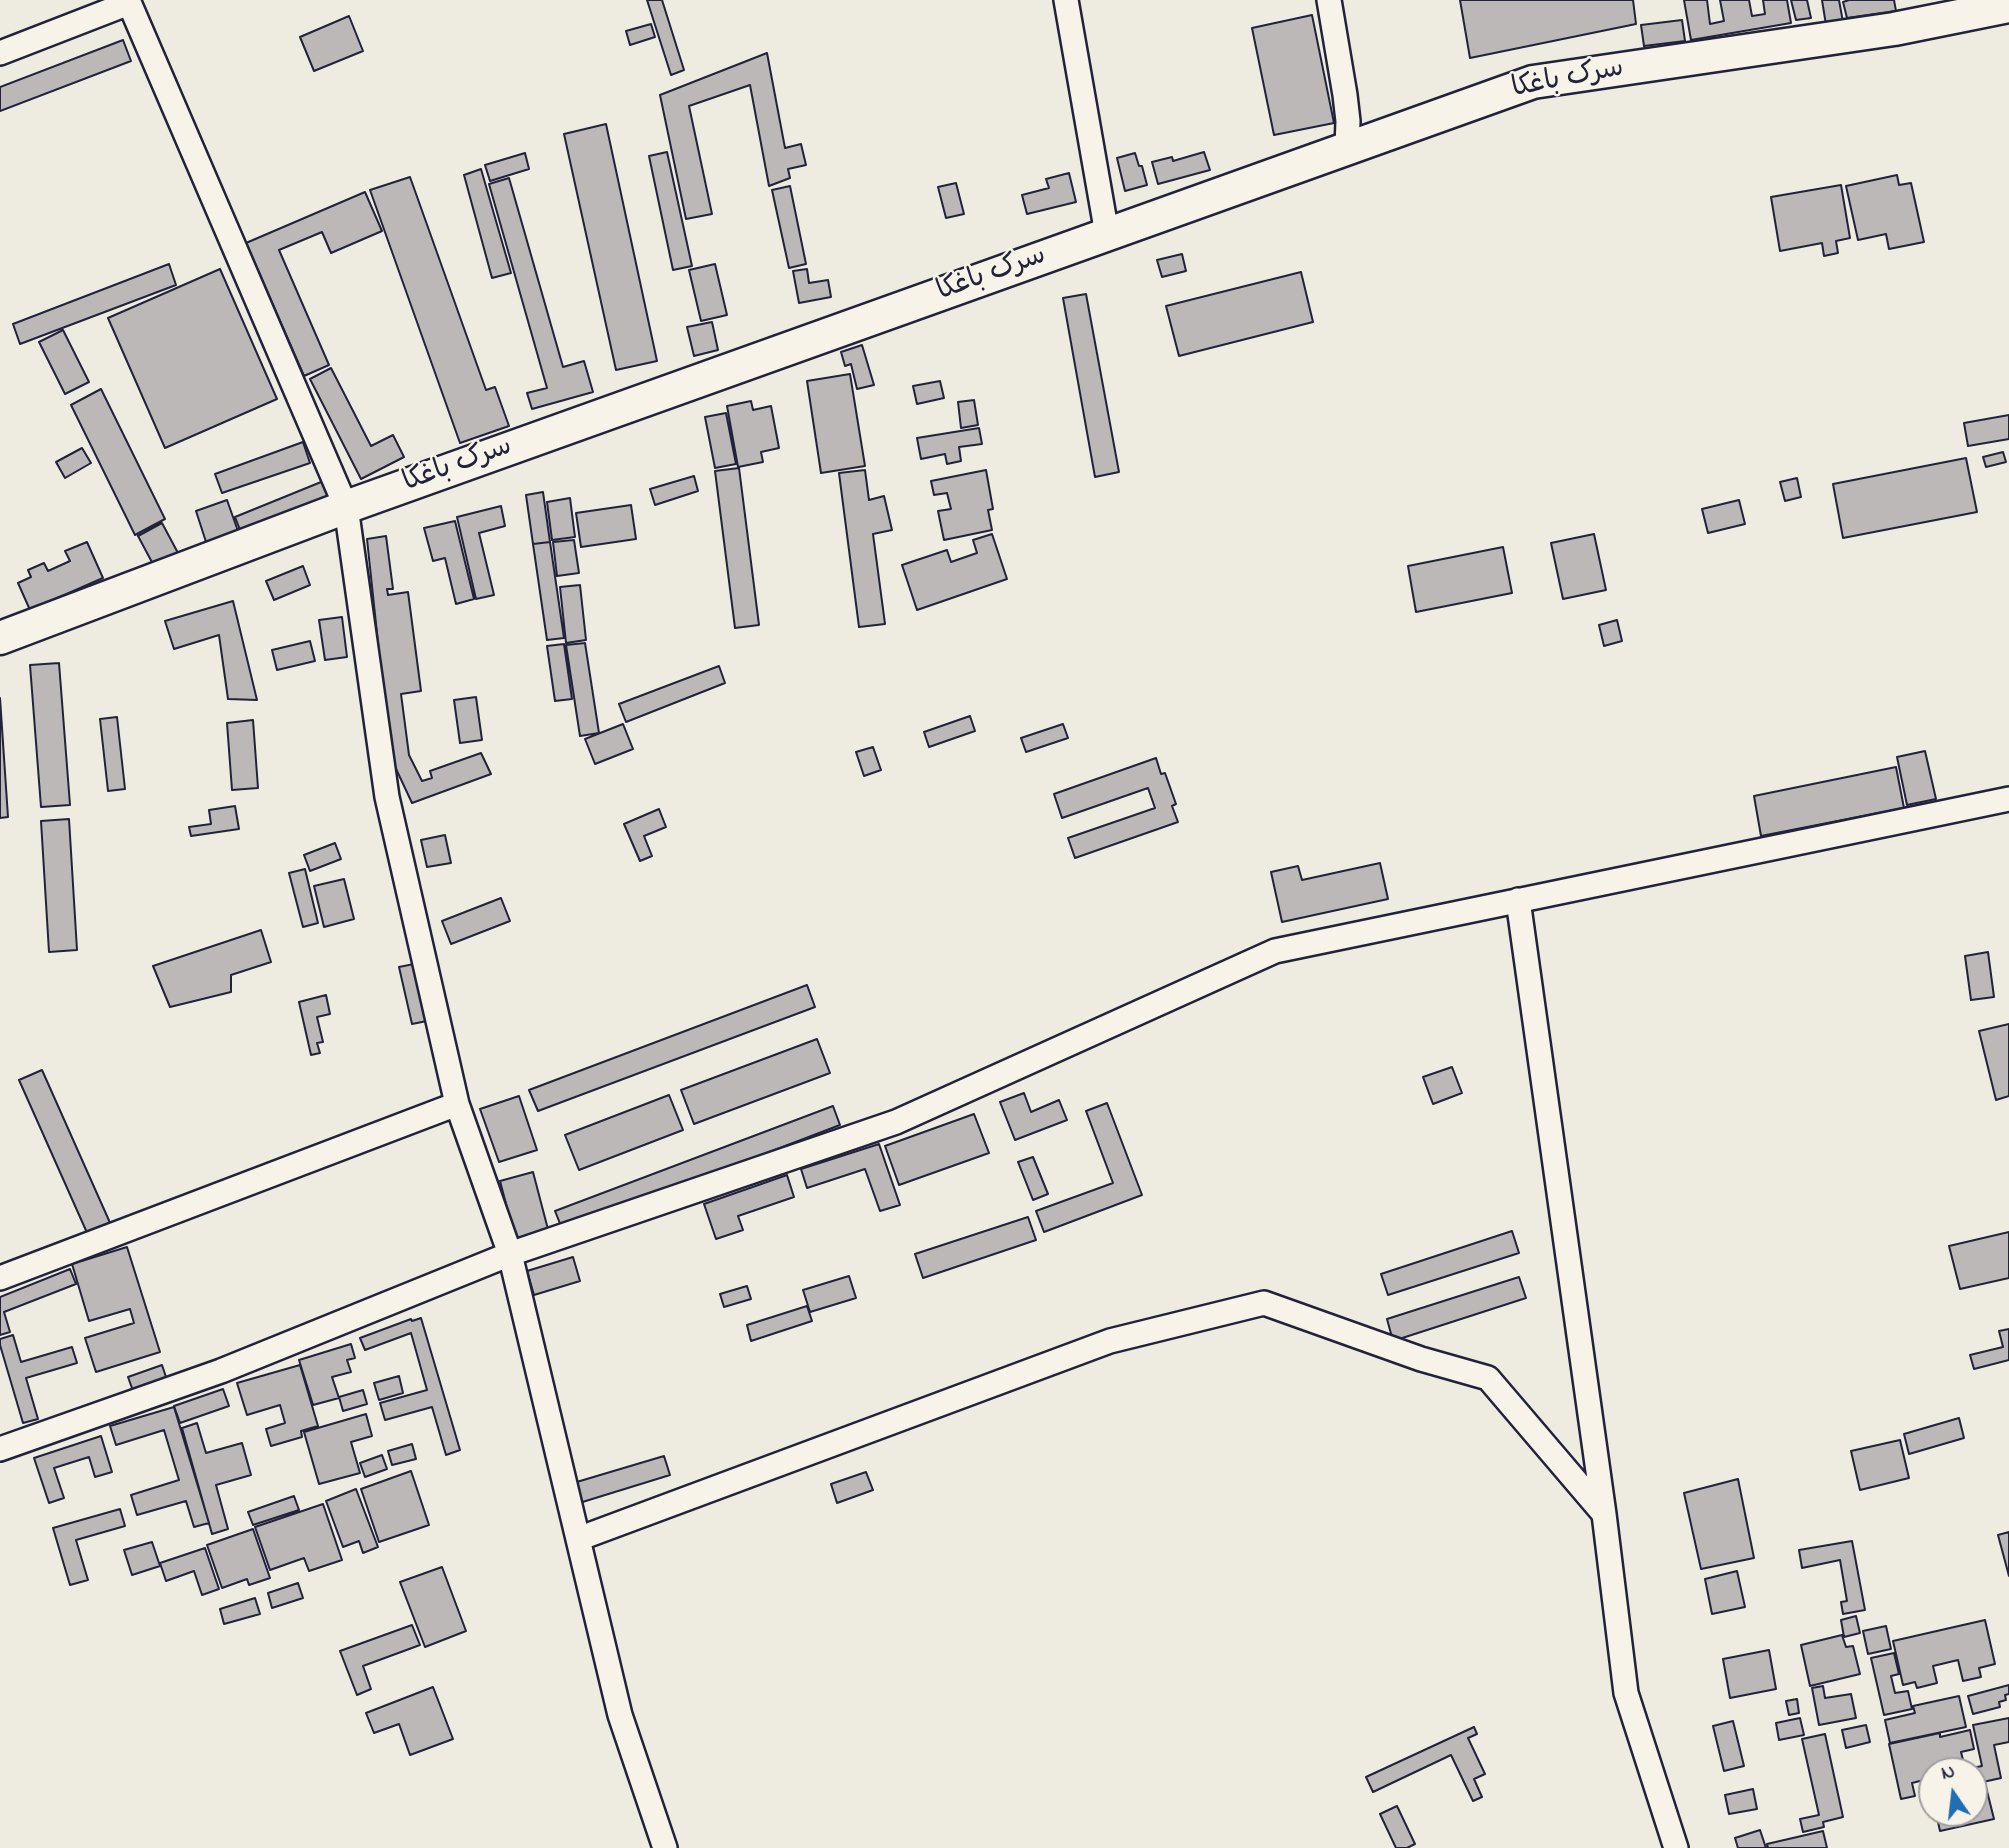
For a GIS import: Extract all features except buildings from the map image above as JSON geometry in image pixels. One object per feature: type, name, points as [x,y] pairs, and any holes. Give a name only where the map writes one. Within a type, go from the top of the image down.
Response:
[{"type":"street","points":[[1066,0],[1107,234]]},
{"type":"street","points":[[1329,0],[1345,95],[1347,148]]},
{"type":"street","points":[[0,53],[129,1],[346,507],[387,797],[457,1104],[510,1254],[620,1715],[665,1848]]},
{"type":"street","name":"سرک باغکا","points":[[0,638],[346,507],[1534,82],[1894,29],[2009,6]]},
{"type":"street","points":[[0,1449],[221,1371],[510,1254],[896,1122],[1275,951],[2009,799]]},
{"type":"street","points":[[1518,900],[1604,1514],[1626,1693],[1676,1848]]},
{"type":"street","points":[[0,1278],[457,1104]]},
{"type":"street","points":[[578,1539],[1110,1341],[1264,1303],[1421,1359],[1488,1378],[1604,1514]]}]
